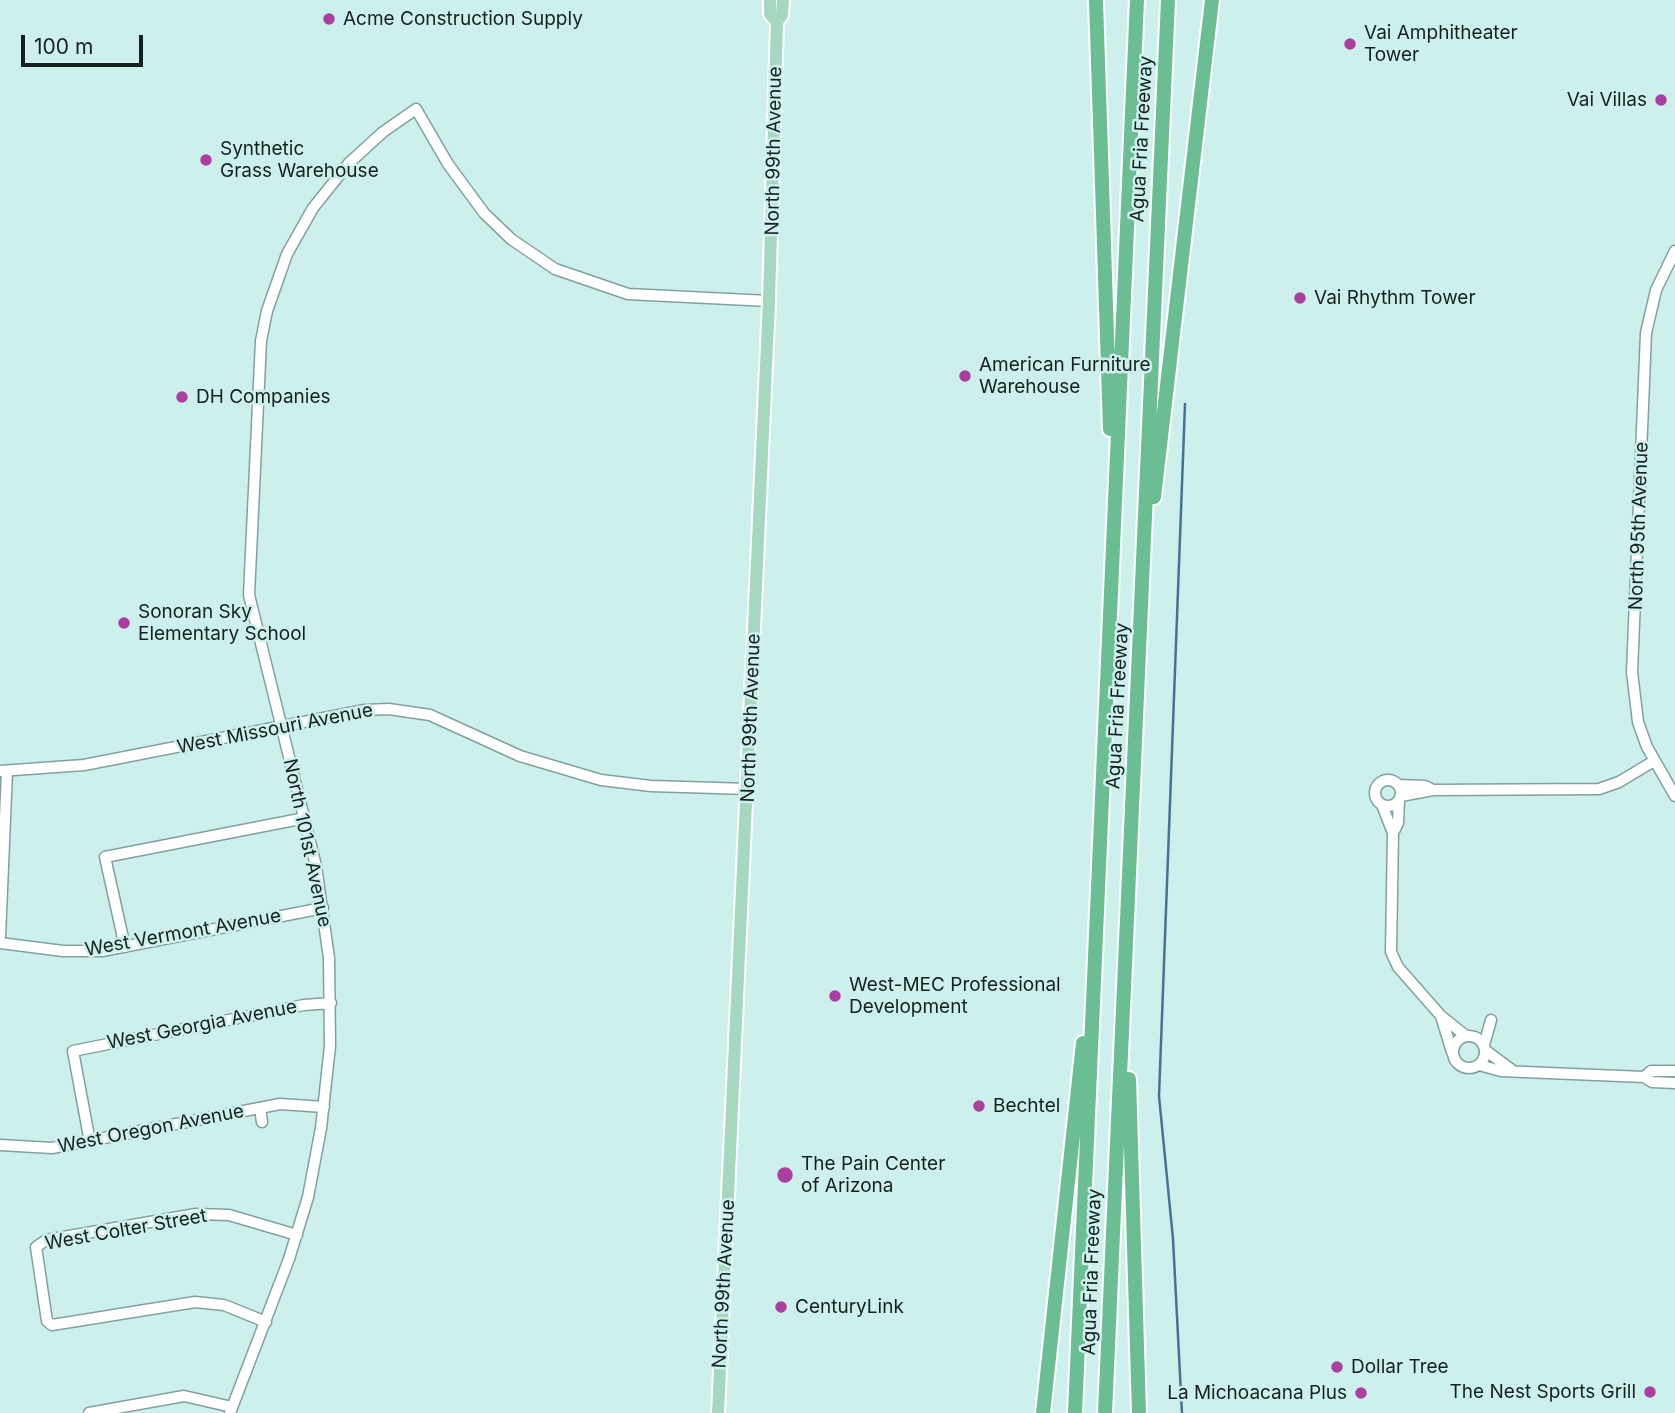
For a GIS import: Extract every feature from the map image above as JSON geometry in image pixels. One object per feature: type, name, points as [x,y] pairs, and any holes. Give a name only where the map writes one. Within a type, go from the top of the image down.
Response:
[{"type":"highway","points":[[1096,0],[1112,567]]},
{"type":"highway","name":"Agua Fria Freeway","points":[[1075,1413],[1138,0]]},
{"type":"highway","name":"Agua Fria Freeway","points":[[1105,1413],[1168,0]]},
{"type":"highway","points":[[1143,567],[1169,386],[1212,0]]},
{"type":"highway","points":[[1043,1413],[1083,1037],[1095,965]]},
{"type":"highway","points":[[1126,967],[1139,1413]]},
{"type":"main road","name":"North 99th Avenue","points":[[770,0],[770,14],[777,22]]},
{"type":"main road","name":"North 99th Avenue","points":[[718,1413],[769,301],[777,22],[782,15],[783,0]]},
{"type":"street","name":"North 101st Avenue","points":[[231,1410],[297,1236],[313,1174],[324,1107],[331,1003],[323,908],[305,818],[251,609],[248,580],[257,387],[267,311],[287,254],[313,208],[366,146],[416,109],[447,164],[484,213],[511,239],[555,269],[628,294],[769,301]]},
{"type":"street","name":"North 95th Avenue","points":[[1675,251],[1656,290],[1646,333],[1632,673],[1638,722],[1654,761],[1675,796]]},
{"type":"street","name":"West Missouri Avenue","points":[[3,771],[84,765],[365,710],[403,710],[430,715],[530,759],[601,780],[651,786],[748,789]]},
{"type":"street","points":[[1382,805],[1390,806],[1400,798],[1433,790],[1599,789],[1619,782],[1654,761]]},
{"type":"street","points":[[0,937],[3,771]]},
{"type":"street","points":[[1433,790],[1425,786],[1398,785],[1388,780],[1378,785],[1375,796],[1382,805],[1393,833],[1391,952],[1398,967],[1441,1016],[1485,1047],[1511,1070]]},
{"type":"street","points":[[1393,833],[1398,823],[1398,785]]},
{"type":"street","points":[[125,947],[105,858],[305,818]]},
{"type":"street","name":"West Vermont Avenue","points":[[0,943],[81,951],[125,947],[323,908]]},
{"type":"street","name":"West Georgia Avenue","points":[[90,1142],[73,1051],[304,1005],[331,1003]]},
{"type":"street","points":[[1441,1016],[1452,1052],[1459,1065],[1469,1068],[1479,1065],[1501,1071],[1644,1077],[1652,1082],[1675,1083]]},
{"type":"street","points":[[1452,1052],[1456,1042],[1491,1020],[1479,1065]]},
{"type":"street","points":[[1644,1077],[1651,1071],[1675,1071]]},
{"type":"street","name":"West Oregon Avenue","points":[[0,1145],[52,1148],[260,1108],[289,1104],[324,1107]]},
{"type":"street","name":"West Oregon Avenue","points":[[260,1108],[262,1122]]},
{"type":"street","name":"West Colter Street","points":[[266,1322],[224,1305],[195,1302],[52,1325],[47,1321],[36,1247],[46,1240],[196,1214],[229,1215],[297,1236]]},
{"type":"street","points":[[89,1413],[184,1396],[231,1410]]},
{"type":"waterway","points":[[1182,1413],[1173,1239],[1159,1096],[1185,404]]},
{"type":"place","name":"Acme Construction Supply","points":[[329,19]]},
{"type":"place","name":"Vai Amphitheater Tower","points":[[1350,44]]},
{"type":"place","name":"Vai Villas","points":[[1661,100]]},
{"type":"place","name":"Synthetic Grass Warehouse","points":[[206,160]]},
{"type":"place","name":"Vai Rhythm Tower","points":[[1300,298]]},
{"type":"place","name":"American Furniture Warehouse","points":[[965,376]]},
{"type":"place","name":"DH Companies","points":[[182,397]]},
{"type":"place","name":"Sonoran Sky Elementary School","points":[[124,623]]},
{"type":"place","name":"West-MEC Professional Development","points":[[835,996]]},
{"type":"place","name":"Bechtel","points":[[979,1106]]},
{"type":"place","name":"The Pain Center of Arizona","points":[[785,1175]]},
{"type":"place","name":"CenturyLink","points":[[781,1307]]},
{"type":"place","name":"Dollar Tree","points":[[1337,1367]]},
{"type":"place","name":"The Nest Sports Grill","points":[[1650,1392]]},
{"type":"place","name":"La Michoacana Plus","points":[[1361,1393]]}]
